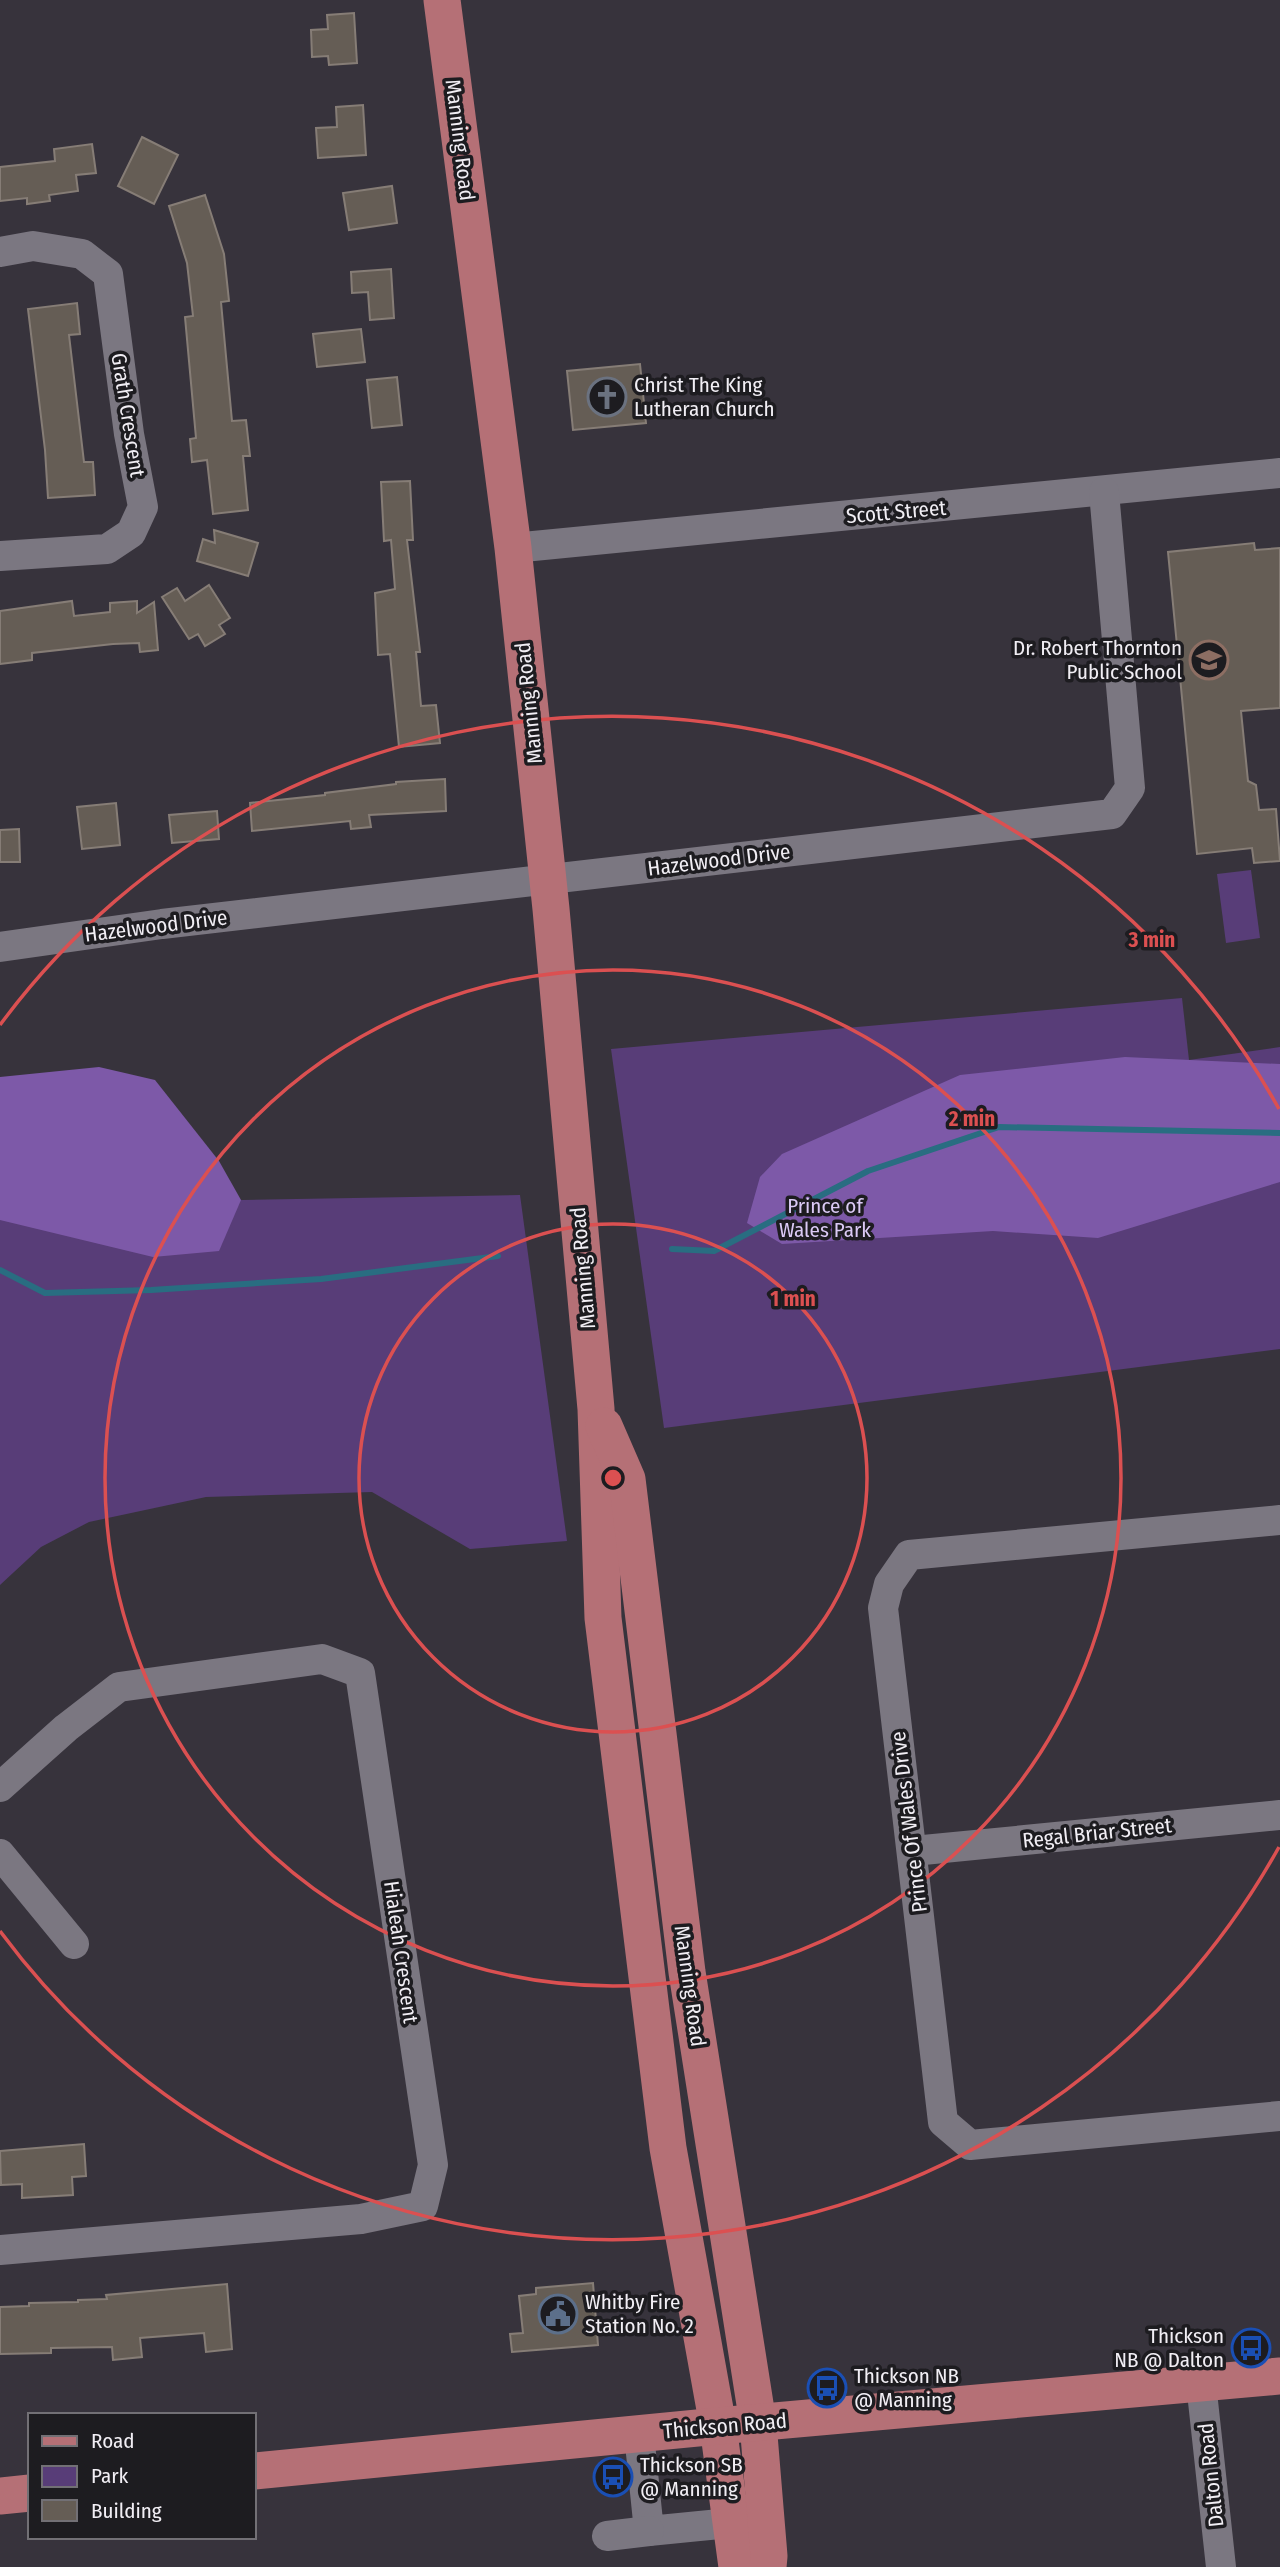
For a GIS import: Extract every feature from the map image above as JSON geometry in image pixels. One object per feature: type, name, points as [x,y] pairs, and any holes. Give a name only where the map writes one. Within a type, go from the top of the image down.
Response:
[{"type":"main road","name":"Manning Road","points":[[442,0],[513,548],[548,880],[596,1409],[603,1618],[668,2148],[718,2426],[737,2567]]},
{"type":"main road","name":"Manning Road","points":[[596,1409],[627,1479],[687,1972],[758,2423],[768,2567]]},
{"type":"main road","name":"Thickson Road","points":[[256,2471],[1280,2376]]},
{"type":"main road","points":[[0,2496],[28,2493]]},
{"type":"street","name":"Grath Crescent","points":[[0,251],[33,246],[82,254],[108,274],[129,434],[143,507],[131,533],[107,549],[0,556]]},
{"type":"street","name":"Scott Street","points":[[513,548],[1280,473]]},
{"type":"street","name":"Hazelwood Drive","points":[[0,947],[162,924],[1112,814],[1130,788],[1104,492]]},
{"type":"street","name":"Prince Of Wales Drive","points":[[1280,1520],[909,1555],[889,1584],[883,1608],[943,2122],[970,2145],[1280,2116]]},
{"type":"street","name":"Hialeah Crescent","points":[[0,1787],[66,1728],[119,1686],[322,1659],[360,1674],[433,2165],[423,2206],[361,2219],[0,2250]]},
{"type":"street","name":"Regal Briar Street","points":[[913,1851],[1280,1815]]},
{"type":"street","points":[[0,1854],[74,1944]]},
{"type":"street","name":"Dalton Road","points":[[1201,2383],[1221,2567]]},
{"type":"street","points":[[639,2434],[649,2531]]},
{"type":"street","points":[[607,2536],[730,2523]]},
{"type":"green space","points":[[1251,870],[1260,938],[1226,943],[1217,874]]},
{"type":"green space","name":"Prince of Wales Park","points":[[1182,998],[1189,1060],[1280,1047],[1280,1349],[664,1428],[611,1049]]},
{"type":"green space","points":[[1125,1057],[1280,1064],[1280,1182],[1098,1238],[993,1231],[782,1244],[747,1223],[760,1177],[782,1154],[960,1075]]},
{"type":"green space","points":[[99,1067],[155,1080],[219,1161],[241,1200],[219,1251],[153,1257],[0,1220],[0,1077]]},
{"type":"green space","points":[[0,1145],[191,1201],[520,1195],[567,1541],[470,1549],[372,1492],[206,1497],[89,1522],[41,1547],[0,1585]]},
{"type":"building","points":[[354,13],[357,63],[329,65],[328,56],[312,57],[311,30],[328,29],[327,15]]},
{"type":"building","points":[[363,105],[366,155],[318,158],[316,128],[337,127],[336,107]]},
{"type":"building","points":[[142,137],[178,155],[154,204],[118,186]]},
{"type":"building","points":[[92,144],[96,173],[76,175],[78,191],[49,195],[50,201],[27,204],[27,198],[0,201],[0,167],[55,161],[54,149]]},
{"type":"building","points":[[392,186],[397,223],[349,230],[343,193]]},
{"type":"building","points":[[205,195],[224,254],[229,301],[221,302],[232,421],[246,420],[250,456],[243,456],[248,510],[213,514],[207,460],[192,462],[190,439],[196,438],[185,317],[193,316],[187,263],[169,206]]},
{"type":"building","points":[[391,269],[394,318],[370,320],[368,292],[352,293],[351,272]]},
{"type":"building","points":[[77,303],[80,334],[69,335],[84,462],[93,462],[95,495],[48,498],[28,309]]},
{"type":"building","points":[[361,329],[365,362],[317,367],[313,334]]},
{"type":"building","name":"Christ The King Lutheran Church","points":[[640,364],[646,423],[573,430],[567,371]]},
{"type":"building","points":[[397,377],[402,425],[372,428],[367,380]]},
{"type":"building","points":[[410,481],[413,540],[407,540],[420,652],[416,652],[421,706],[436,705],[440,743],[399,747],[390,654],[378,655],[375,593],[395,589],[391,540],[384,541],[381,482]]},
{"type":"building","points":[[214,530],[258,543],[248,576],[197,561],[203,539],[215,543]]},
{"type":"building","points":[[1254,543],[1255,550],[1280,548],[1280,708],[1241,711],[1248,781],[1256,785],[1259,810],[1276,809],[1280,861],[1254,863],[1252,848],[1197,854],[1168,552]]},
{"type":"building","points":[[209,585],[230,618],[219,625],[225,634],[205,646],[198,634],[189,639],[162,597],[177,588],[185,601]]},
{"type":"building","points":[[72,601],[74,616],[110,612],[110,603],[137,601],[137,613],[154,602],[158,650],[140,652],[139,643],[113,644],[32,653],[32,660],[0,664],[0,611]]},
{"type":"building","points":[[445,779],[446,811],[369,815],[371,827],[351,829],[350,821],[252,831],[250,803],[325,795],[396,782]]},
{"type":"building","points":[[116,803],[120,845],[82,849],[77,807]]},
{"type":"building","points":[[217,811],[219,839],[172,843],[169,815]]},
{"type":"building","points":[[19,829],[20,862],[0,862],[0,830]]},
{"type":"building","points":[[84,2144],[86,2176],[72,2177],[73,2195],[22,2198],[22,2184],[1,2185],[0,2151]]},
{"type":"building","name":"Whitby Fire Station No. 2","points":[[593,2283],[598,2345],[512,2352],[510,2334],[523,2333],[519,2296],[536,2294],[536,2288]]},
{"type":"building","points":[[227,2284],[232,2349],[206,2352],[204,2333],[140,2338],[142,2357],[113,2360],[112,2347],[51,2348],[51,2353],[0,2354],[0,2307],[29,2306],[29,2303],[78,2302],[107,2299],[106,2295]]},
{"type":"waterway","points":[[672,1249],[714,1251],[868,1171],[999,1127],[1280,1133]]},
{"type":"waterway","points":[[0,1270],[45,1293],[151,1290],[321,1279],[498,1256]]},
{"type":"place","name":"Christ The King Lutheran Church","points":[[607,397]]},
{"type":"place","name":"Dr. Robert Thornton Public School","points":[[1209,660]]},
{"type":"place","name":"Whitby Fire Station No. 2","points":[[558,2314]]},
{"type":"place","name":"Thickson NB @ Dalton","points":[[1251,2348]]},
{"type":"place","name":"Thickson NB @ Manning","points":[[827,2388]]},
{"type":"place","name":"Thickson SB @ Manning","points":[[613,2477]]}]
